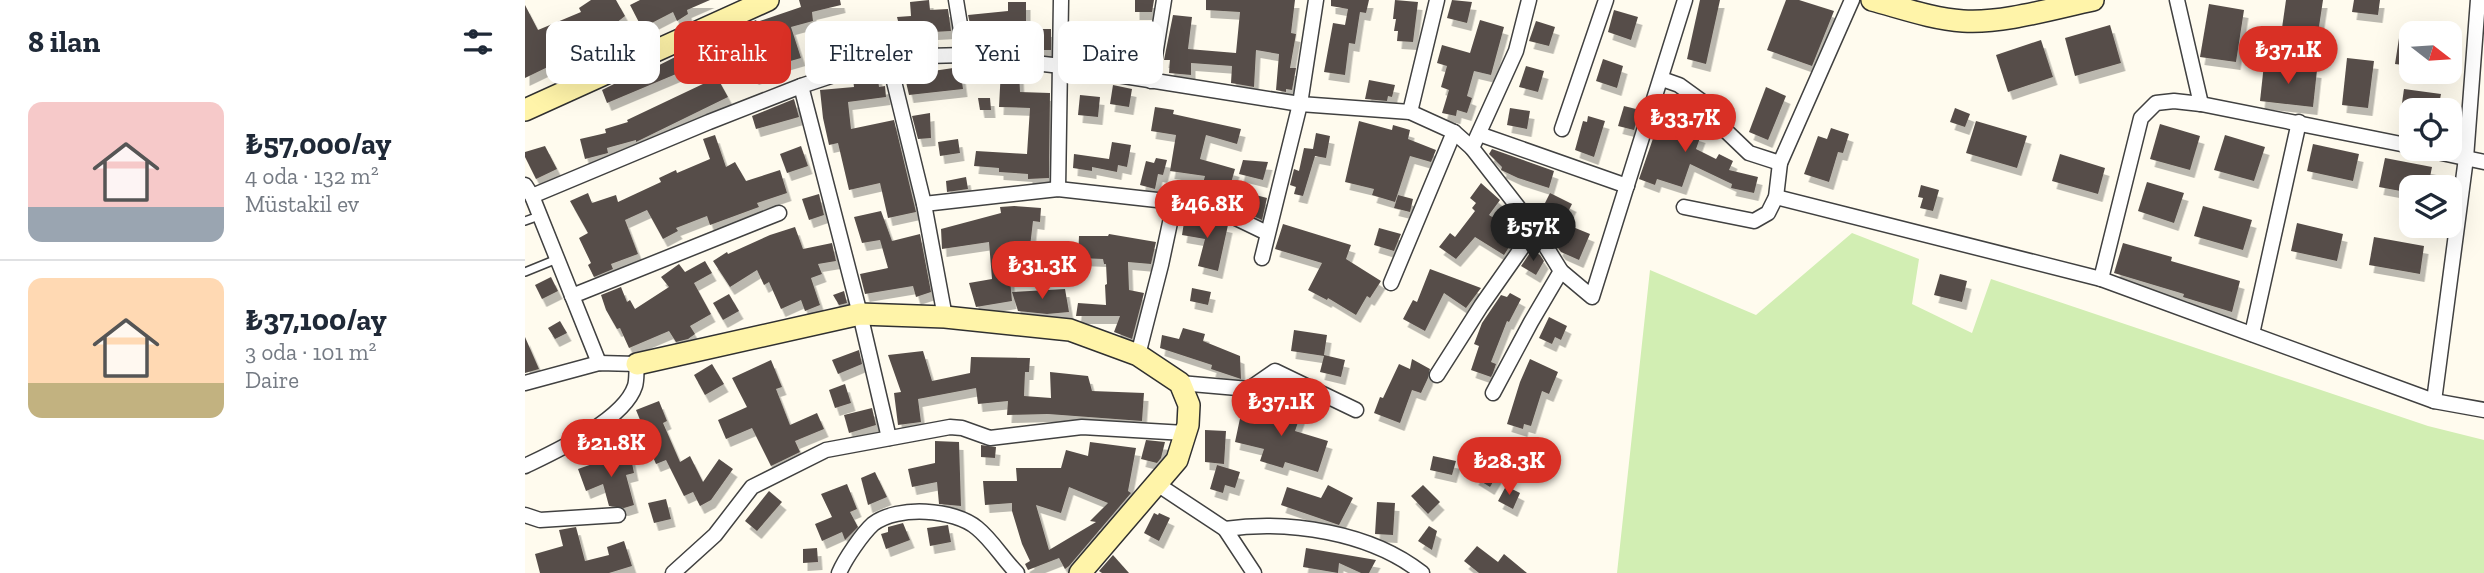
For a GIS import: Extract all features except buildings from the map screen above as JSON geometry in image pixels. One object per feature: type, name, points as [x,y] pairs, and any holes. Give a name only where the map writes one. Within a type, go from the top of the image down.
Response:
[{"type":"street","points":[[525,110],[768,0]]},
{"type":"street","points":[[955,0],[959,21]]},
{"type":"street","points":[[1061,0],[1061,21]]},
{"type":"street","points":[[1161,21],[1164,0]]},
{"type":"street","points":[[1262,258],[1300,104],[1316,0]]},
{"type":"street","points":[[1410,112],[1437,0]]},
{"type":"street","points":[[1472,148],[1516,51],[1529,0]]},
{"type":"street","points":[[1562,129],[1606,0]]},
{"type":"street","points":[[1163,83],[1300,104],[1410,112],[1454,132],[1472,148],[1535,229],[1561,271],[1592,297],[1685,0]]},
{"type":"street","points":[[1684,207],[1753,221],[1768,213],[1776,197],[1780,163],[1851,0]]},
{"type":"street","points":[[1873,0],[1964,21],[1994,20],[2093,0]]},
{"type":"street","points":[[2177,0],[2201,104]]},
{"type":"street","points":[[2434,401],[2466,158],[2478,0]]},
{"type":"street","points":[[1662,79],[1678,85],[1708,106],[1725,130],[1749,153],[1780,163]]},
{"type":"street","points":[[599,363],[529,191],[807,84]]},
{"type":"street","points":[[895,84],[924,204],[945,317]]},
{"type":"street","points":[[1058,189],[1061,84]]},
{"type":"street","points":[[801,86],[889,438]]},
{"type":"street","points":[[2101,279],[2141,118],[2156,103],[2201,104],[2399,143]]},
{"type":"street","points":[[2252,334],[2299,122]]},
{"type":"street","points":[[1391,283],[1454,132]]},
{"type":"street","points":[[1479,134],[1627,186]]},
{"type":"street","points":[[2462,157],[2484,162]]},
{"type":"street","points":[[924,204],[1058,189],[1211,206],[1267,233]]},
{"type":"street","points":[[1776,197],[2101,279],[2434,401],[2484,410]]},
{"type":"street","points":[[1137,355],[1174,204]]},
{"type":"street","points":[[572,296],[779,213]]},
{"type":"street","points":[[1437,375],[1535,229]]},
{"type":"street","points":[[1493,393],[1561,271]]},
{"type":"street","points":[[525,383],[599,363],[636,364],[860,314],[945,317],[1070,330],[1137,355],[1180,383],[1249,389],[1275,371],[1356,410]]},
{"type":"street","points":[[525,467],[605,422],[626,404],[636,385],[636,364]]},
{"type":"street","points":[[1080,573],[1177,460],[1189,405],[1180,383]]},
{"type":"street","points":[[673,573],[720,529],[753,487],[826,450],[950,427],[962,428],[989,438],[1082,427],[1185,433]]},
{"type":"street","points":[[1157,484],[1225,529],[1254,573]]},
{"type":"street","points":[[839,573],[874,524],[897,515],[934,511],[958,516],[978,528],[1017,573]]},
{"type":"street","points":[[525,515],[540,520],[618,515]]},
{"type":"street","points":[[1225,529],[1255,525],[1302,527],[1367,543],[1404,559],[1422,573]]},
{"type":"lane","points":[[525,221],[540,216]]},
{"type":"lane","points":[[525,272],[557,259]]},
{"type":"green space","points":[[1852,233],[1919,259],[1912,304],[1972,333],[1991,279],[2428,426],[2484,440],[2484,573],[1617,573],[1650,270],[1756,315]]}]
